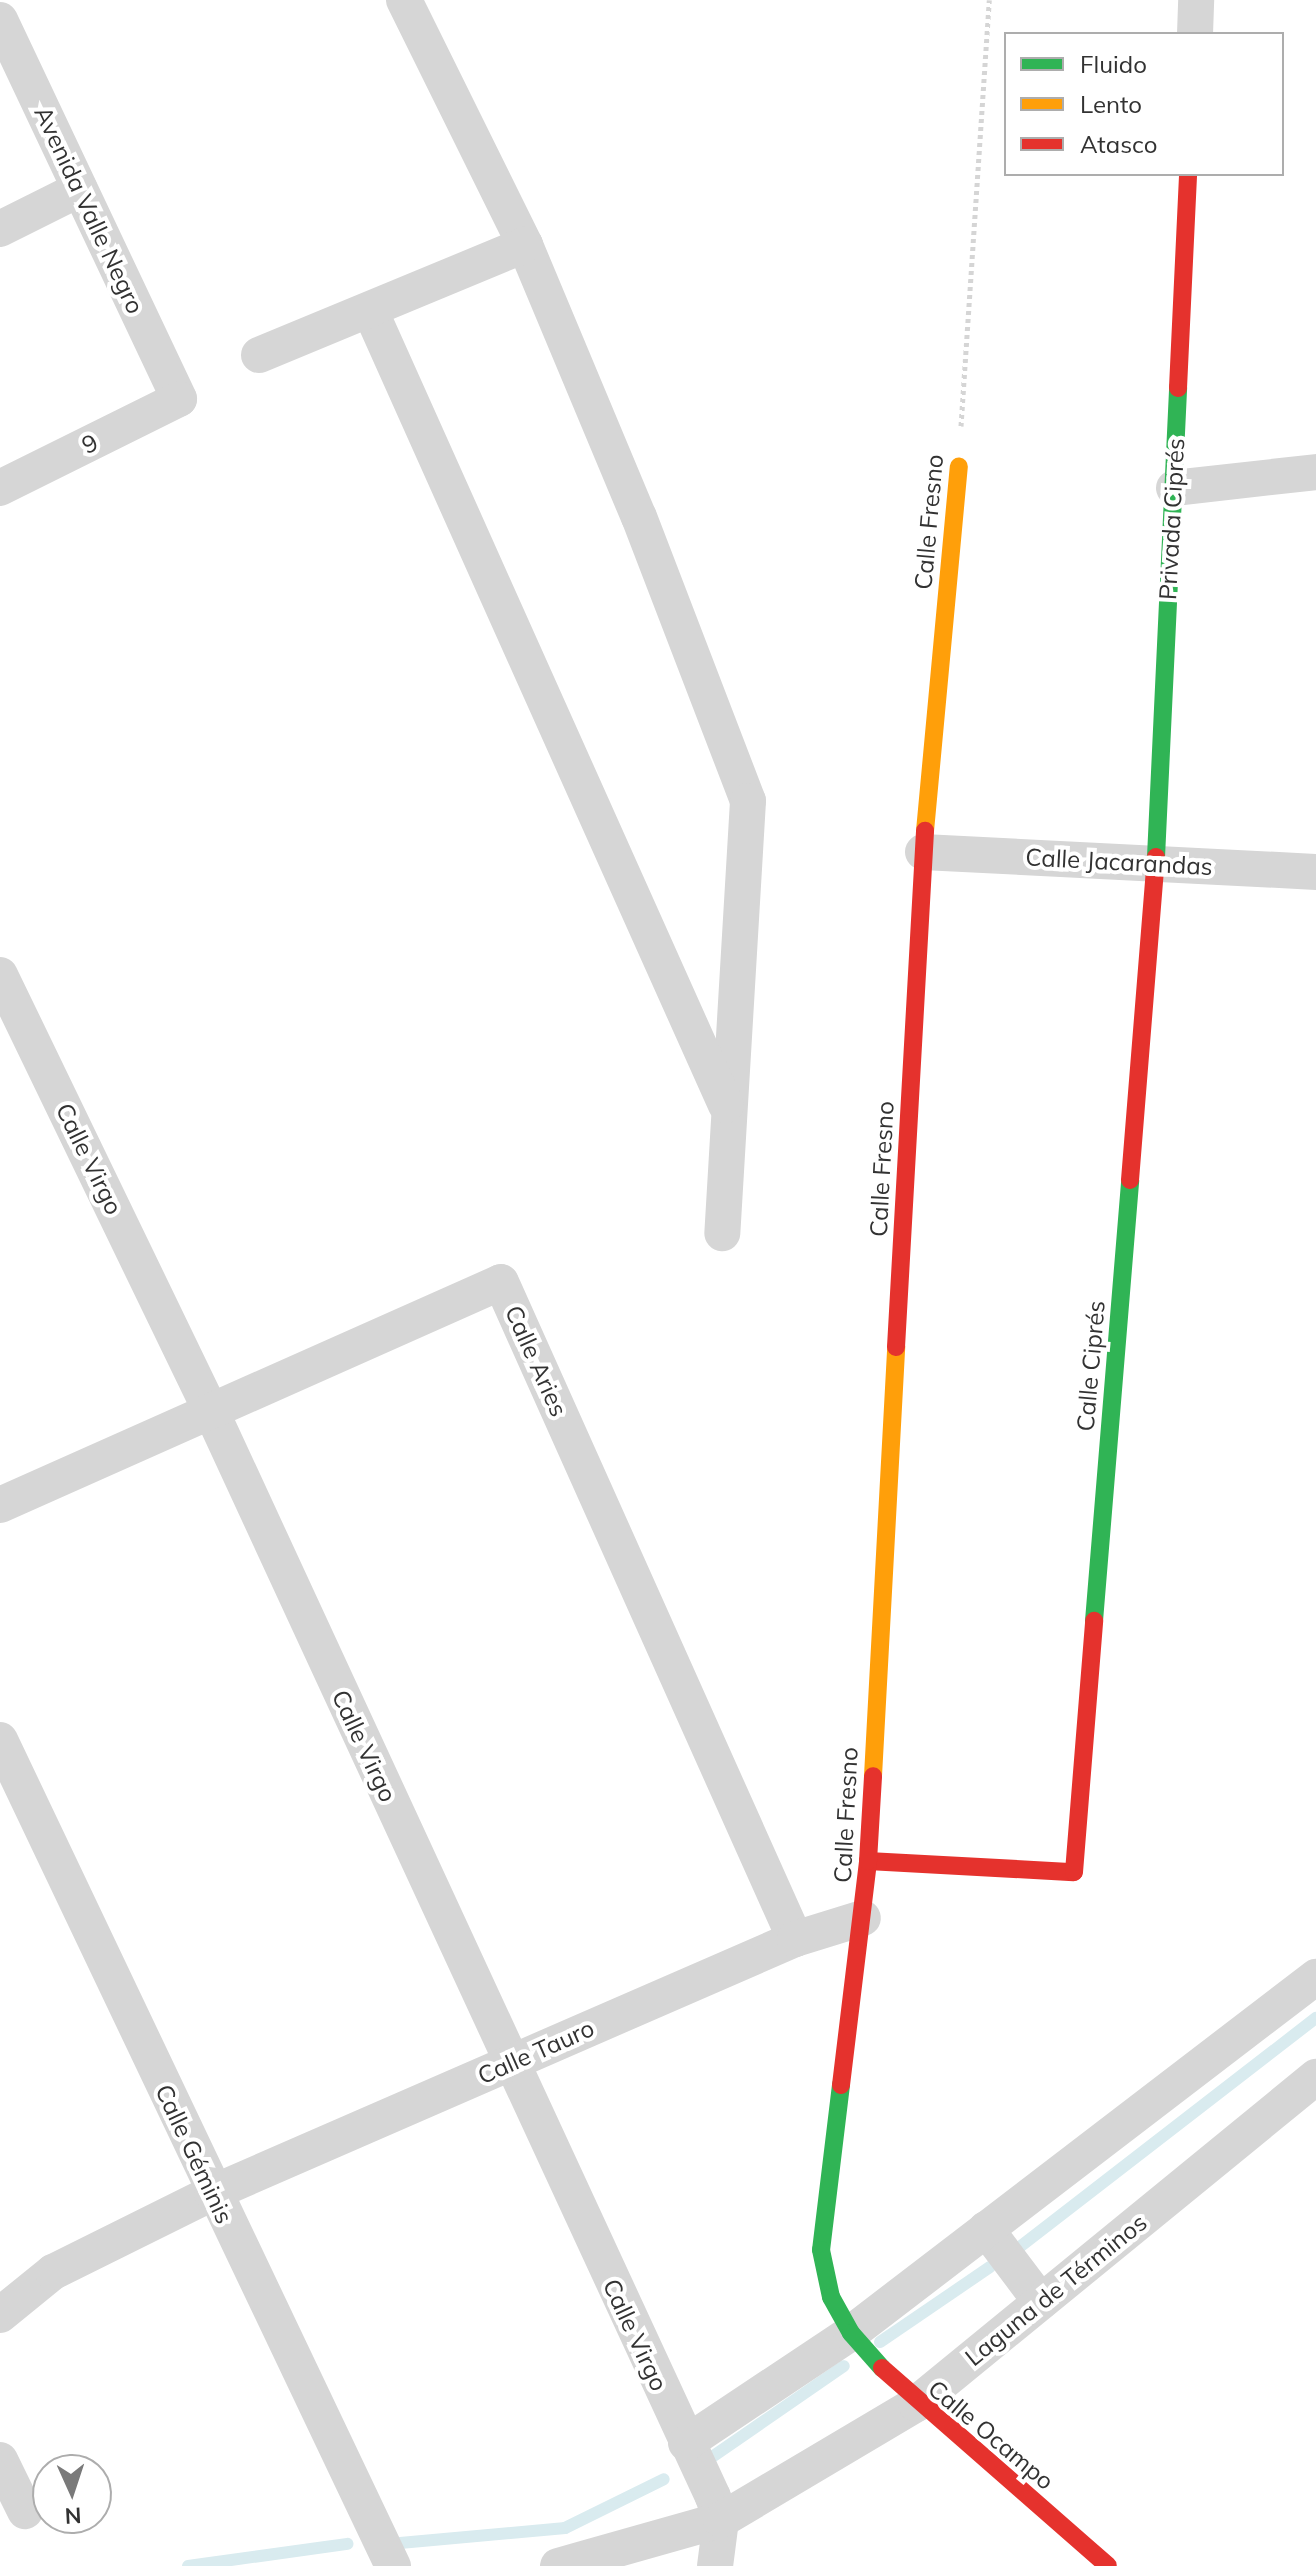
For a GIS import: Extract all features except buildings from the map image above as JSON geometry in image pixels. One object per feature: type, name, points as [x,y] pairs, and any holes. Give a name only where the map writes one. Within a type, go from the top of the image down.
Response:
[{"type":"street","points":[[404,0],[525,245],[639,517],[748,801],[722,1233]]},
{"type":"street","points":[[1195,32],[1196,0]]},
{"type":"street","name":"Avenida Valle Negro","points":[[0,20],[179,399]]},
{"type":"street","name":"Privada Ciprés","points":[[1156,865],[1188,176]]},
{"type":"street","points":[[0,229],[80,189]]},
{"type":"street","points":[[259,355],[525,245]]},
{"type":"street","points":[[370,310],[729,1112]]},
{"type":"street","name":"9","points":[[0,488],[179,399]]},
{"type":"street","name":"Calle Fresno","points":[[851,2333],[831,2297],[821,2250],[868,1861],[923,852],[959,467]]},
{"type":"street","points":[[1174,488],[1316,472]]},
{"type":"street","name":"Calle Jacarandas","points":[[923,852],[1316,872]]},
{"type":"street","name":"Calle Ciprés","points":[[868,1861],[1074,1872],[1156,865]]},
{"type":"street","name":"Calle Virgo","points":[[0,975],[211,1411],[721,2520]]},
{"type":"street","name":"Calle Aries","points":[[0,1505],[501,1282],[795,1939]]},
{"type":"street","name":"Calle Géminis","points":[[0,1740],[212,2193],[393,2566]]},
{"type":"street","name":"Calle Tauro","points":[[0,2315],[53,2272],[212,2193],[795,1939],[863,1918]]},
{"type":"street","points":[[686,2443],[851,2333],[1316,1977]]},
{"type":"street","name":"Laguna de Términos","points":[[558,2566],[721,2520],[916,2404],[1316,2077]]},
{"type":"street","points":[[986,2229],[1041,2302]]},
{"type":"street","name":"Calle Ocampo","points":[[851,2333],[916,2404],[1108,2566]]},
{"type":"street","points":[[0,2460],[25,2511]]},
{"type":"street","points":[[715,2566],[721,2520]]},
{"type":"path","name":"Calle Fresno","points":[[959,467],[989,0]]},
{"type":"waterway","points":[[1017,2249],[1316,2018]]},
{"type":"waterway","points":[[880,2342],[990,2267]]},
{"type":"waterway","points":[[712,2457],[844,2366]]},
{"type":"waterway","points":[[400,2543],[565,2528],[664,2479]]},
{"type":"waterway","points":[[188,2566],[347,2544]]},
{"type":"traffic: fast","points":[[1156,857],[1178,388]]},
{"type":"traffic: fast","points":[[1094,1621],[1130,1180]]},
{"type":"traffic: fast","points":[[841,2085],[821,2250],[831,2297],[851,2333],[882,2368]]},
{"type":"traffic: slow","points":[[925,831],[959,467]]},
{"type":"traffic: slow","points":[[873,1776],[896,1347]]},
{"type":"traffic: jam","points":[[1178,388],[1188,176]]},
{"type":"traffic: jam","points":[[896,1347],[925,831]]},
{"type":"traffic: jam","points":[[1130,1180],[1156,857]]},
{"type":"traffic: jam","points":[[868,1861],[1074,1872],[1094,1621]]},
{"type":"traffic: jam","points":[[841,2085],[868,1861],[873,1776]]},
{"type":"traffic: jam","points":[[882,2368],[1108,2566]]}]
